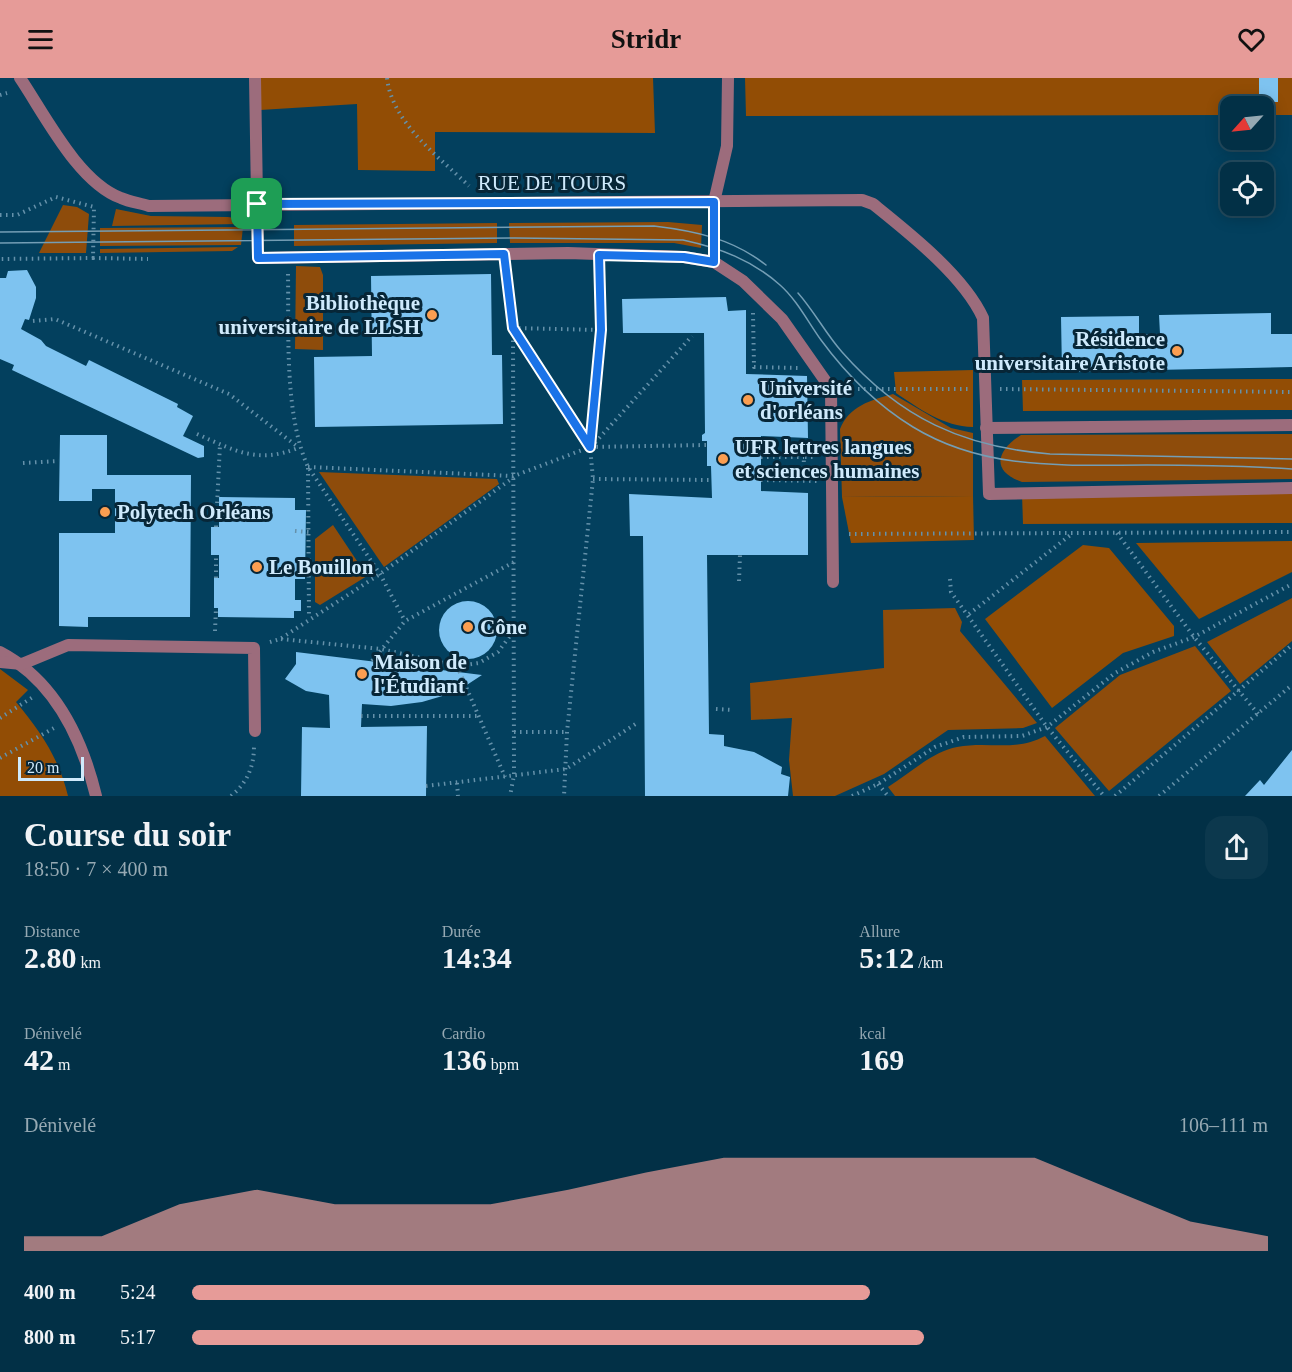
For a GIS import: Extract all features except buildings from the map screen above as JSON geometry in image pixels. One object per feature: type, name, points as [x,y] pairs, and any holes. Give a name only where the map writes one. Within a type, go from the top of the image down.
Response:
[{"type":"street","name":"RUE DE TOURS","points":[[20,78],[80,166],[99,185],[120,198],[149,206],[862,200],[882,210],[914,237],[975,301],[983,318],[989,494],[1292,488]]},
{"type":"street","points":[[255,78],[258,258],[504,254],[684,257],[714,262],[742,281],[782,319],[831,389],[832,582]]},
{"type":"street","points":[[714,262],[714,202],[728,146],[728,78]]},
{"type":"street","points":[[986,428],[1292,425]]},
{"type":"street","points":[[0,662],[21,664],[68,645],[254,648],[255,731]]},
{"type":"street","points":[[0,652],[21,664],[48,690],[81,747],[96,796]]},
{"type":"path","points":[[387,78],[389,95],[418,138],[471,187]]},
{"type":"path","points":[[0,95],[7,93]]},
{"type":"path","points":[[0,214],[17,214],[56,197],[94,207],[93,258]]},
{"type":"path","points":[[504,254],[513,328],[514,775],[510,796]]},
{"type":"path","points":[[564,796],[567,732],[593,479],[590,447],[601,330],[599,255]]},
{"type":"path","points":[[0,259],[148,259]]},
{"type":"path","points":[[288,272],[289,363],[299,448],[308,467],[380,574],[405,621]]},
{"type":"path","points":[[753,304],[754,367],[805,368]]},
{"type":"path","points":[[33,321],[55,320],[229,394],[299,448]]},
{"type":"path","points":[[513,328],[601,330]]},
{"type":"path","points":[[513,328],[590,447]]},
{"type":"path","points":[[590,447],[692,336]]},
{"type":"path","points":[[831,389],[976,389]]},
{"type":"path","points":[[997,389],[1292,392]]},
{"type":"path","points":[[197,434],[252,456],[279,456],[299,448]]},
{"type":"path","points":[[216,527],[220,444]]},
{"type":"path","points":[[514,631],[498,652],[479,663],[457,666],[381,649],[280,639],[309,618],[380,574],[514,477],[590,447],[707,445]]},
{"type":"path","points":[[761,457],[831,457]]},
{"type":"path","points":[[803,480],[804,457]]},
{"type":"path","points":[[22,463],[59,461]]},
{"type":"path","points":[[308,467],[514,477]]},
{"type":"path","points":[[308,467],[309,618]]},
{"type":"path","points":[[593,479],[711,480]]},
{"type":"path","points":[[761,480],[831,481]]},
{"type":"path","points":[[295,531],[309,532]]},
{"type":"path","points":[[832,534],[1292,532]]},
{"type":"path","points":[[969,614],[1074,533]]},
{"type":"path","points":[[1117,533],[1194,638],[1259,715]]},
{"type":"path","points":[[216,555],[216,578]]},
{"type":"path","points":[[740,555],[740,581]]},
{"type":"path","points":[[372,661],[405,621],[514,562]]},
{"type":"path","points":[[950,579],[951,592],[969,614],[1047,727],[1104,796]]},
{"type":"path","points":[[852,796],[878,784],[935,747],[964,737],[1022,736],[1047,727],[1115,673],[1153,652],[1194,638],[1292,584]]},
{"type":"path","points":[[215,647],[216,608]]},
{"type":"path","points":[[1115,796],[1292,645]]},
{"type":"path","points":[[457,666],[505,777]]},
{"type":"path","points":[[1159,796],[1292,686]]},
{"type":"path","points":[[0,718],[21,703],[48,690]]},
{"type":"path","points":[[716,709],[733,710]]},
{"type":"path","points":[[361,716],[478,716]]},
{"type":"path","points":[[0,758],[68,721]]},
{"type":"path","points":[[426,786],[566,769],[637,723]]},
{"type":"path","points":[[231,796],[240,788],[254,764],[255,731]]},
{"type":"path","points":[[514,732],[567,732]]},
{"type":"path","points":[[457,783],[458,796]]},
{"type":"path","points":[[878,784],[888,796]]},
{"type":"shaded area","points":[[258,78],[653,78],[655,133],[435,132],[435,171],[358,170],[357,104],[260,110]]},
{"type":"shaded area","points":[[745,78],[1292,78],[1292,115],[1274,115],[1274,96],[1220,96],[1220,115],[746,116]]},
{"type":"shaded area","points":[[63,205],[77,207],[89,214],[86,253],[39,253]]},
{"type":"shaded area","points":[[116,209],[151,216],[228,217],[235,218],[241,224],[112,226]]},
{"type":"shaded area","points":[[668,222],[702,225],[701,248],[674,243],[510,243],[509,223]]},
{"type":"shaded area","points":[[497,223],[497,243],[294,246],[294,225]]},
{"type":"shaded area","points":[[243,227],[241,245],[100,246],[100,228]]},
{"type":"shaded area","points":[[238,247],[232,251],[100,253],[100,249]]},
{"type":"shaded area","points":[[296,266],[320,267],[323,275],[323,350],[295,349]]},
{"type":"shaded area","points":[[973,370],[973,427],[942,420],[923,411],[896,393],[894,372]]},
{"type":"shaded area","points":[[1292,379],[1292,410],[1023,411],[1022,380]]},
{"type":"shaded area","points":[[893,394],[951,428],[973,433],[973,496],[842,497],[840,429],[855,409]]},
{"type":"shaded area","points":[[1292,434],[1292,479],[1022,482],[1005,472],[1001,466],[1002,454],[1021,435]]},
{"type":"shaded area","points":[[319,472],[497,479],[499,484],[384,567]]},
{"type":"shaded area","points":[[1292,493],[1292,523],[1023,524],[1022,494]]},
{"type":"shaded area","points":[[973,496],[974,540],[851,543],[842,497]]},
{"type":"shaded area","points":[[333,525],[367,576],[320,605],[315,602],[315,539]]},
{"type":"shaded area","points":[[1292,541],[1292,572],[1199,619],[1136,543]]},
{"type":"shaded area","points":[[1083,545],[1109,548],[1174,626],[1174,636],[1123,653],[1052,708],[985,619]]},
{"type":"shaded area","points":[[1292,598],[1292,641],[1240,684],[1207,642]]},
{"type":"shaded area","points":[[955,608],[962,622],[960,631],[1037,723],[1023,728],[948,730],[884,774],[835,796],[793,796],[789,760],[792,718],[751,720],[750,683],[884,668],[883,610]]},
{"type":"shaded area","points":[[1195,646],[1231,691],[1109,791],[1055,728],[1120,675]]},
{"type":"shaded area","points":[[0,669],[28,690],[16,702],[48,746],[68,796],[0,796]]},
{"type":"shaded area","points":[[1045,736],[1095,796],[895,796],[888,787],[930,758],[948,749],[968,745],[1023,744]]},
{"type":"tram line","points":[[0,232],[654,226],[713,238],[740,249],[766,265]]},
{"type":"tram line","points":[[0,243],[515,238],[683,240],[735,256],[769,276],[792,297],[831,353],[863,388],[913,427],[968,452],[1056,465],[1201,465],[1292,469]]},
{"type":"tram line","points":[[798,293],[836,345],[864,375],[910,411],[961,436],[1018,450],[1050,454],[1292,459]]},
{"type":"place","name":"Bibliothèque universitaire de LLSH","points":[[432,315]]},
{"type":"place","name":"Résidence universitaire Aristote","points":[[1177,351]]},
{"type":"place","name":"Université d'orléans","points":[[748,400]]},
{"type":"place","name":"UFR lettres langues et sciences humaines","points":[[723,459]]},
{"type":"place","name":"Polytech Orléans","points":[[105,512]]},
{"type":"place","name":"Le Bouillon","points":[[257,567]]},
{"type":"place","name":"Cône","points":[[468,627]]},
{"type":"place","name":"Maison de l'Étudiant","points":[[362,674]]},
{"type":"route","points":[[714,202],[714,262],[684,257],[599,255],[601,330],[590,447],[513,328],[504,254],[258,258],[257,204],[714,202]]}]
